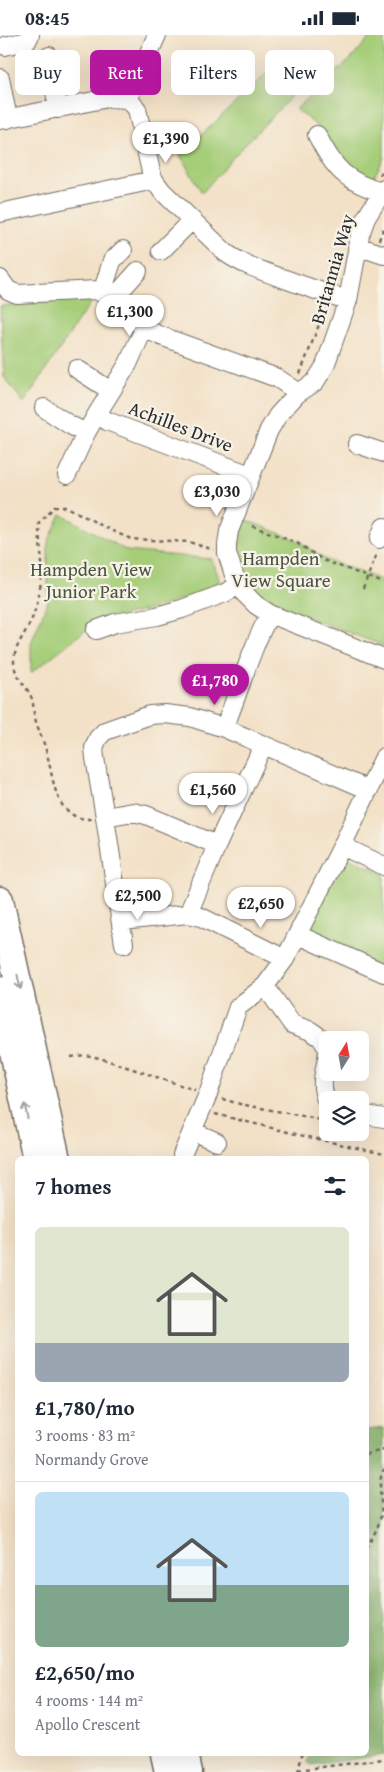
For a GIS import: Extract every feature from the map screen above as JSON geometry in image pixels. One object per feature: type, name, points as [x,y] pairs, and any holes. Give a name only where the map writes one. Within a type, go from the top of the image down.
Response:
[{"type":"highway","points":[[0,900],[56,1156]]},
{"type":"highway","points":[[0,990],[35,1156]]},
{"type":"highway","points":[[164,1756],[168,1772]]},
{"type":"highway","points":[[185,1756],[189,1772]]},
{"type":"street","points":[[4,46],[27,41],[30,35]]},
{"type":"street","points":[[128,99],[157,35]]},
{"type":"street","points":[[0,78],[4,119],[108,98],[128,99],[137,109],[145,151],[154,180],[162,191],[226,253],[237,261],[348,300]]},
{"type":"street","points":[[56,95],[58,109]]},
{"type":"street","points":[[317,135],[327,155],[340,171],[354,181],[383,192]]},
{"type":"street","points":[[0,213],[154,180]]},
{"type":"street","name":"Britannia Way","points":[[383,192],[366,218],[357,246],[348,300],[325,366],[315,382],[294,391],[269,430],[250,475],[230,531],[227,553],[239,585],[251,600],[270,614],[384,659]]},
{"type":"street","points":[[161,251],[192,220]]},
{"type":"street","points":[[357,246],[384,255]]},
{"type":"street","points":[[107,296],[106,285],[112,261],[123,250]]},
{"type":"street","points":[[107,296],[138,271]]},
{"type":"street","points":[[0,279],[8,289],[17,294],[40,294],[90,289],[107,296],[144,328],[161,336],[277,378],[294,391]]},
{"type":"street","name":"Achilles Drive","points":[[67,475],[86,433],[128,365],[144,328]]},
{"type":"street","points":[[77,369],[111,391]]},
{"type":"street","points":[[44,408],[86,433]]},
{"type":"street","name":"Achilles Drive","points":[[97,415],[250,475]]},
{"type":"street","points":[[357,444],[384,453]]},
{"type":"street","points":[[96,631],[114,623],[157,616],[182,609],[225,593],[239,585]]},
{"type":"street","points":[[224,727],[259,636],[270,614]]},
{"type":"street","points":[[124,944],[122,921],[94,748],[98,738],[105,731],[150,715],[165,714],[190,717],[224,727],[263,746],[302,760],[369,790]]},
{"type":"street","points":[[188,914],[217,845],[263,746]]},
{"type":"street","points":[[182,1155],[238,1007],[265,986],[285,959],[384,757]]},
{"type":"street","points":[[106,817],[133,812],[146,815],[217,845]]},
{"type":"street","points":[[342,846],[384,867]]},
{"type":"street","points":[[122,921],[188,914],[201,917],[285,959]]},
{"type":"street","points":[[298,935],[384,973]]},
{"type":"street","points":[[265,986],[292,1024],[311,1031],[319,1037]]},
{"type":"street","points":[[369,1116],[384,1118]]},
{"type":"street","points":[[192,1131],[217,1142]]},
{"type":"street","points":[[157,1756],[161,1772]]},
{"type":"path","points":[[294,391],[330,295]]},
{"type":"path","points":[[106,817],[84,819],[70,813],[61,804],[54,792],[47,754],[34,717],[32,700],[16,675],[14,661],[18,646],[34,615],[39,594],[42,566],[39,523],[54,507],[67,507],[131,539],[189,542],[227,553]]},
{"type":"path","points":[[252,525],[297,543],[323,560],[384,583]]},
{"type":"path","points":[[363,589],[379,547],[382,533]]},
{"type":"path","points":[[201,1109],[304,1137],[384,1154]]},
{"type":"path","points":[[369,1453],[384,1450]]},
{"type":"path","points":[[369,1542],[381,1515],[379,1496],[381,1474],[384,1469]]},
{"type":"path","points":[[302,1756],[298,1771],[384,1759]]},
{"type":"green space","points":[[372,35],[384,35],[384,158],[370,184],[345,167],[319,128],[296,109],[311,95],[334,95],[334,74],[352,58]]},
{"type":"green space","points":[[265,75],[265,95],[292,96],[234,156],[202,193],[180,155],[244,95],[255,95],[255,84]]},
{"type":"green space","points":[[94,297],[24,403],[4,377],[0,306]]},
{"type":"green space","name":"Hampden View Junior Park","points":[[61,514],[127,551],[212,559],[220,581],[191,596],[153,609],[96,622],[31,673],[31,643],[48,600],[48,542]]},
{"type":"green space","name":"Hampden View Square","points":[[241,518],[297,540],[325,559],[384,581],[384,646],[289,610],[257,594],[242,574],[237,549]]},
{"type":"green space","points":[[345,856],[384,874],[384,970],[305,933]]},
{"type":"green space","points":[[384,1428],[384,1755],[312,1765],[307,1762],[309,1756],[369,1756],[369,1430]]}]
